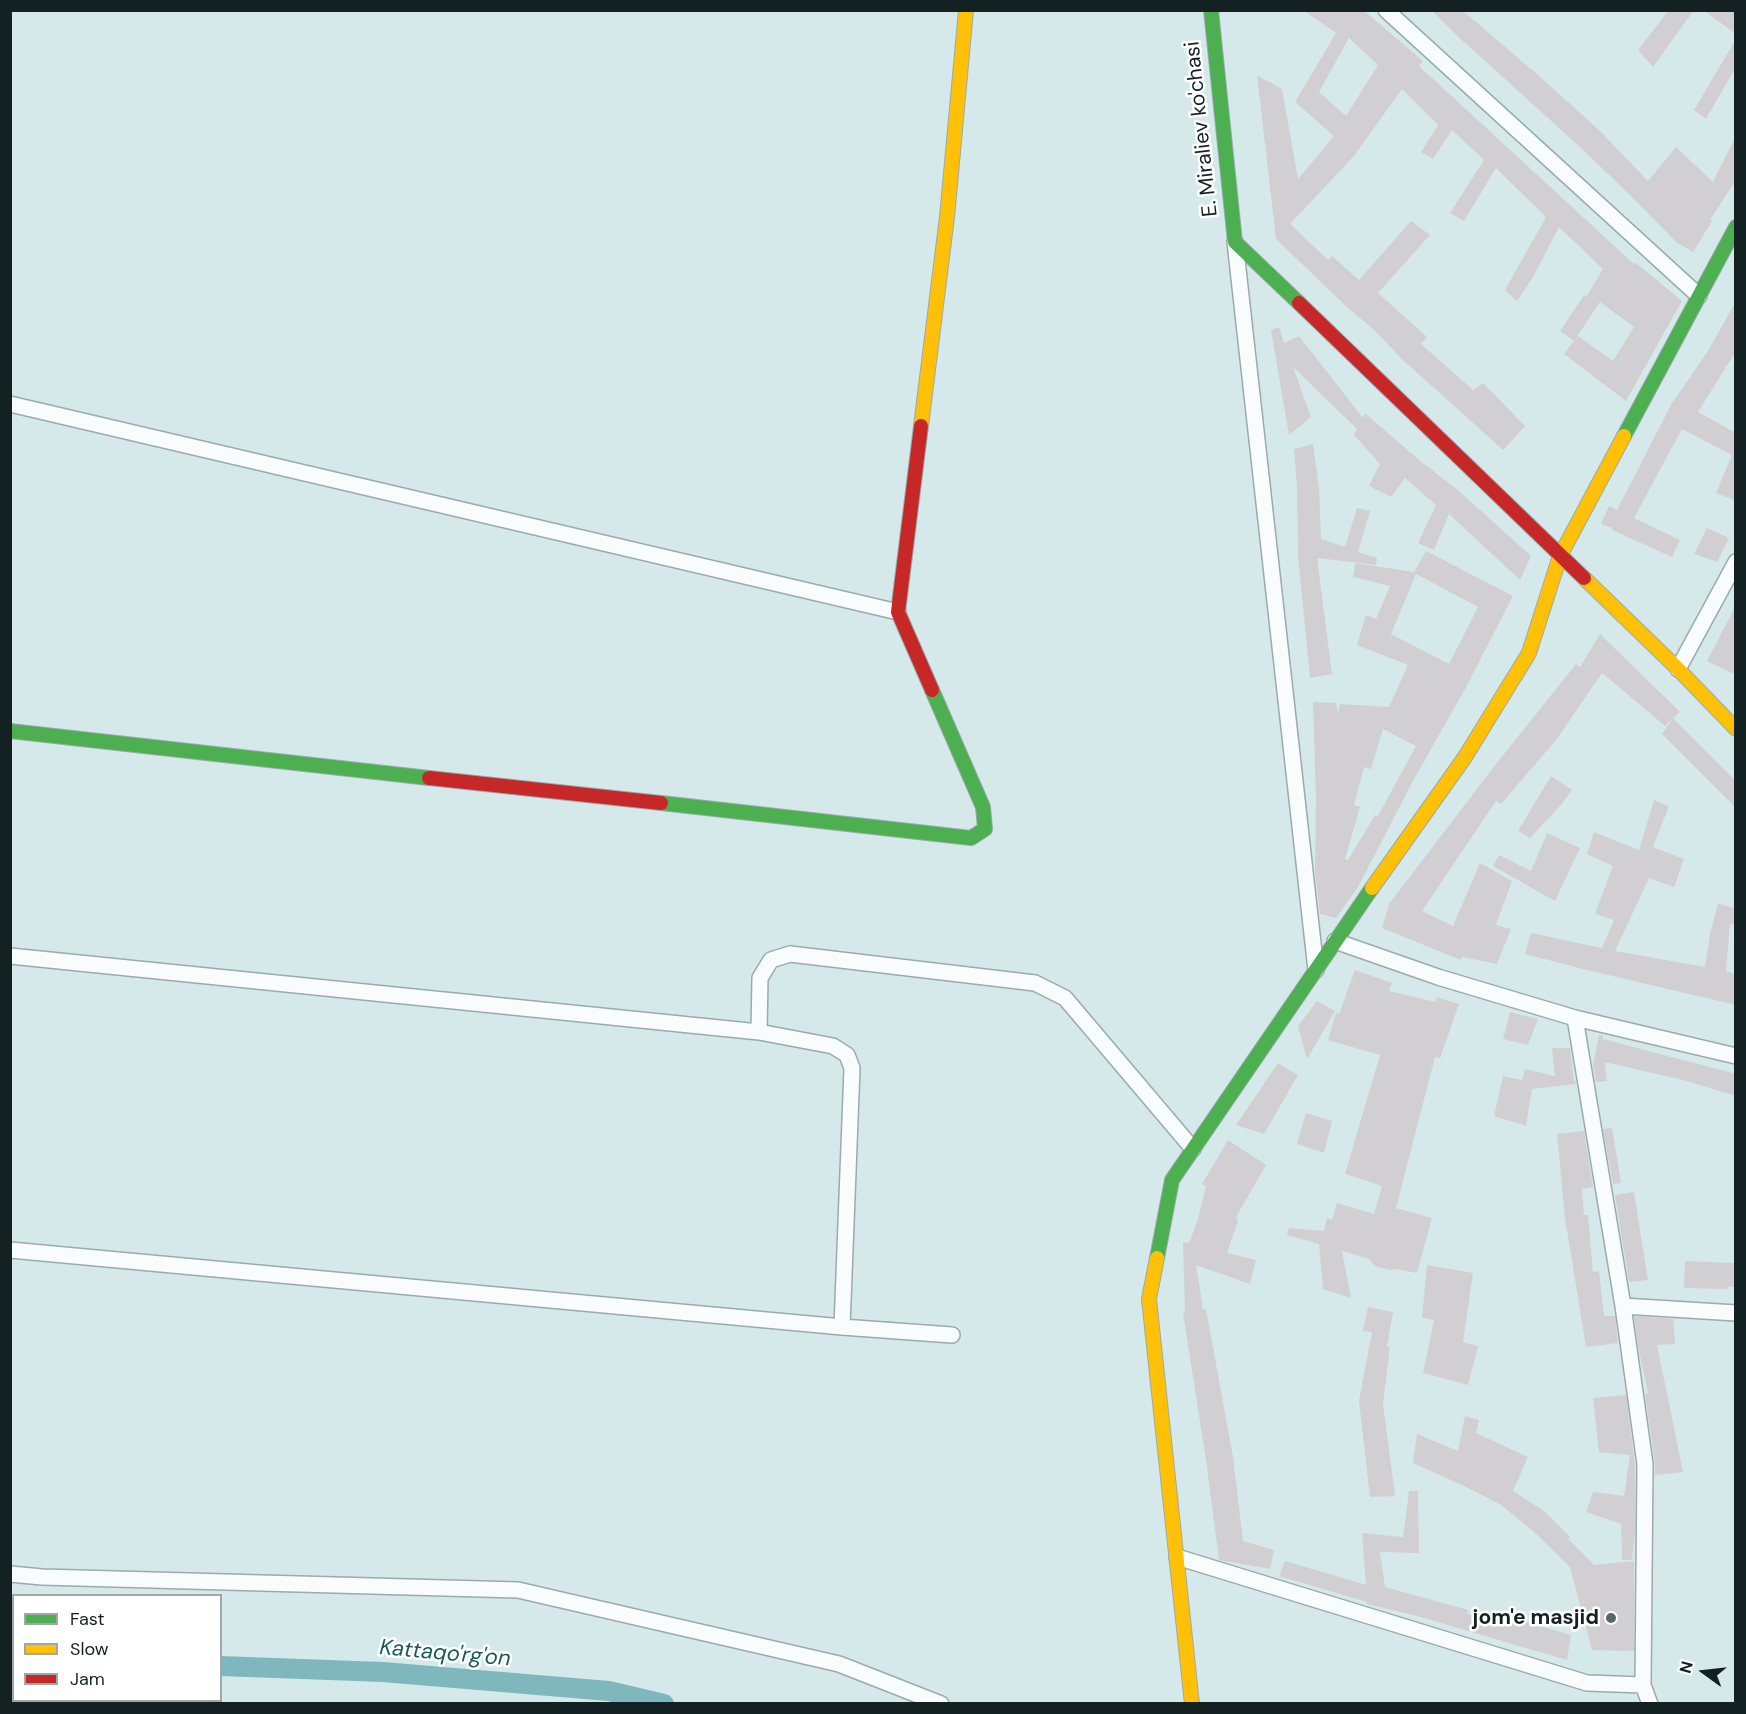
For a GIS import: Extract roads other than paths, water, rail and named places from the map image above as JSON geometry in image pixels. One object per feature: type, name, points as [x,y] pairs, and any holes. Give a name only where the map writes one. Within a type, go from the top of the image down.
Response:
[{"type":"street","points":[[10,731],[971,838],[985,829],[983,807],[898,612],[947,217],[966,10]]},
{"type":"street","name":"E. Miraliev ko'chasi","points":[[1211,10],[1235,242]]},
{"type":"street","points":[[1386,10],[1699,296]]},
{"type":"street","points":[[1192,1704],[1149,1299],[1172,1180],[1335,941],[1465,757],[1529,654],[1560,556],[1736,227]]},
{"type":"street","points":[[1235,242],[1678,669],[1736,729]]},
{"type":"street","points":[[1235,242],[1316,970]]},
{"type":"street","points":[[10,404],[898,612]]},
{"type":"street","points":[[1678,669],[1736,562]]},
{"type":"street","points":[[1335,941],[1438,977],[1575,1018],[1736,1056]]},
{"type":"street","points":[[759,1032],[760,978],[771,960],[790,954],[1035,983],[1065,998],[1193,1149]]},
{"type":"street","points":[[10,956],[759,1032],[833,1046],[847,1055],[852,1068],[842,1327]]},
{"type":"street","points":[[1575,1018],[1623,1306],[1645,1464],[1643,1685],[1650,1704]]},
{"type":"street","points":[[10,1250],[842,1327],[952,1335]]},
{"type":"street","points":[[1623,1306],[1736,1313]]},
{"type":"street","points":[[1177,1557],[1587,1683],[1643,1685]]},
{"type":"street","points":[[10,1574],[42,1577],[518,1590],[839,1664],[941,1704]]},
{"type":"waterway","name":"Kattaqo'rg'on","points":[[222,1666],[383,1672],[609,1691],[664,1704]]},
{"type":"place","name":"jom'e masjid","points":[[1611,1618]]}]
